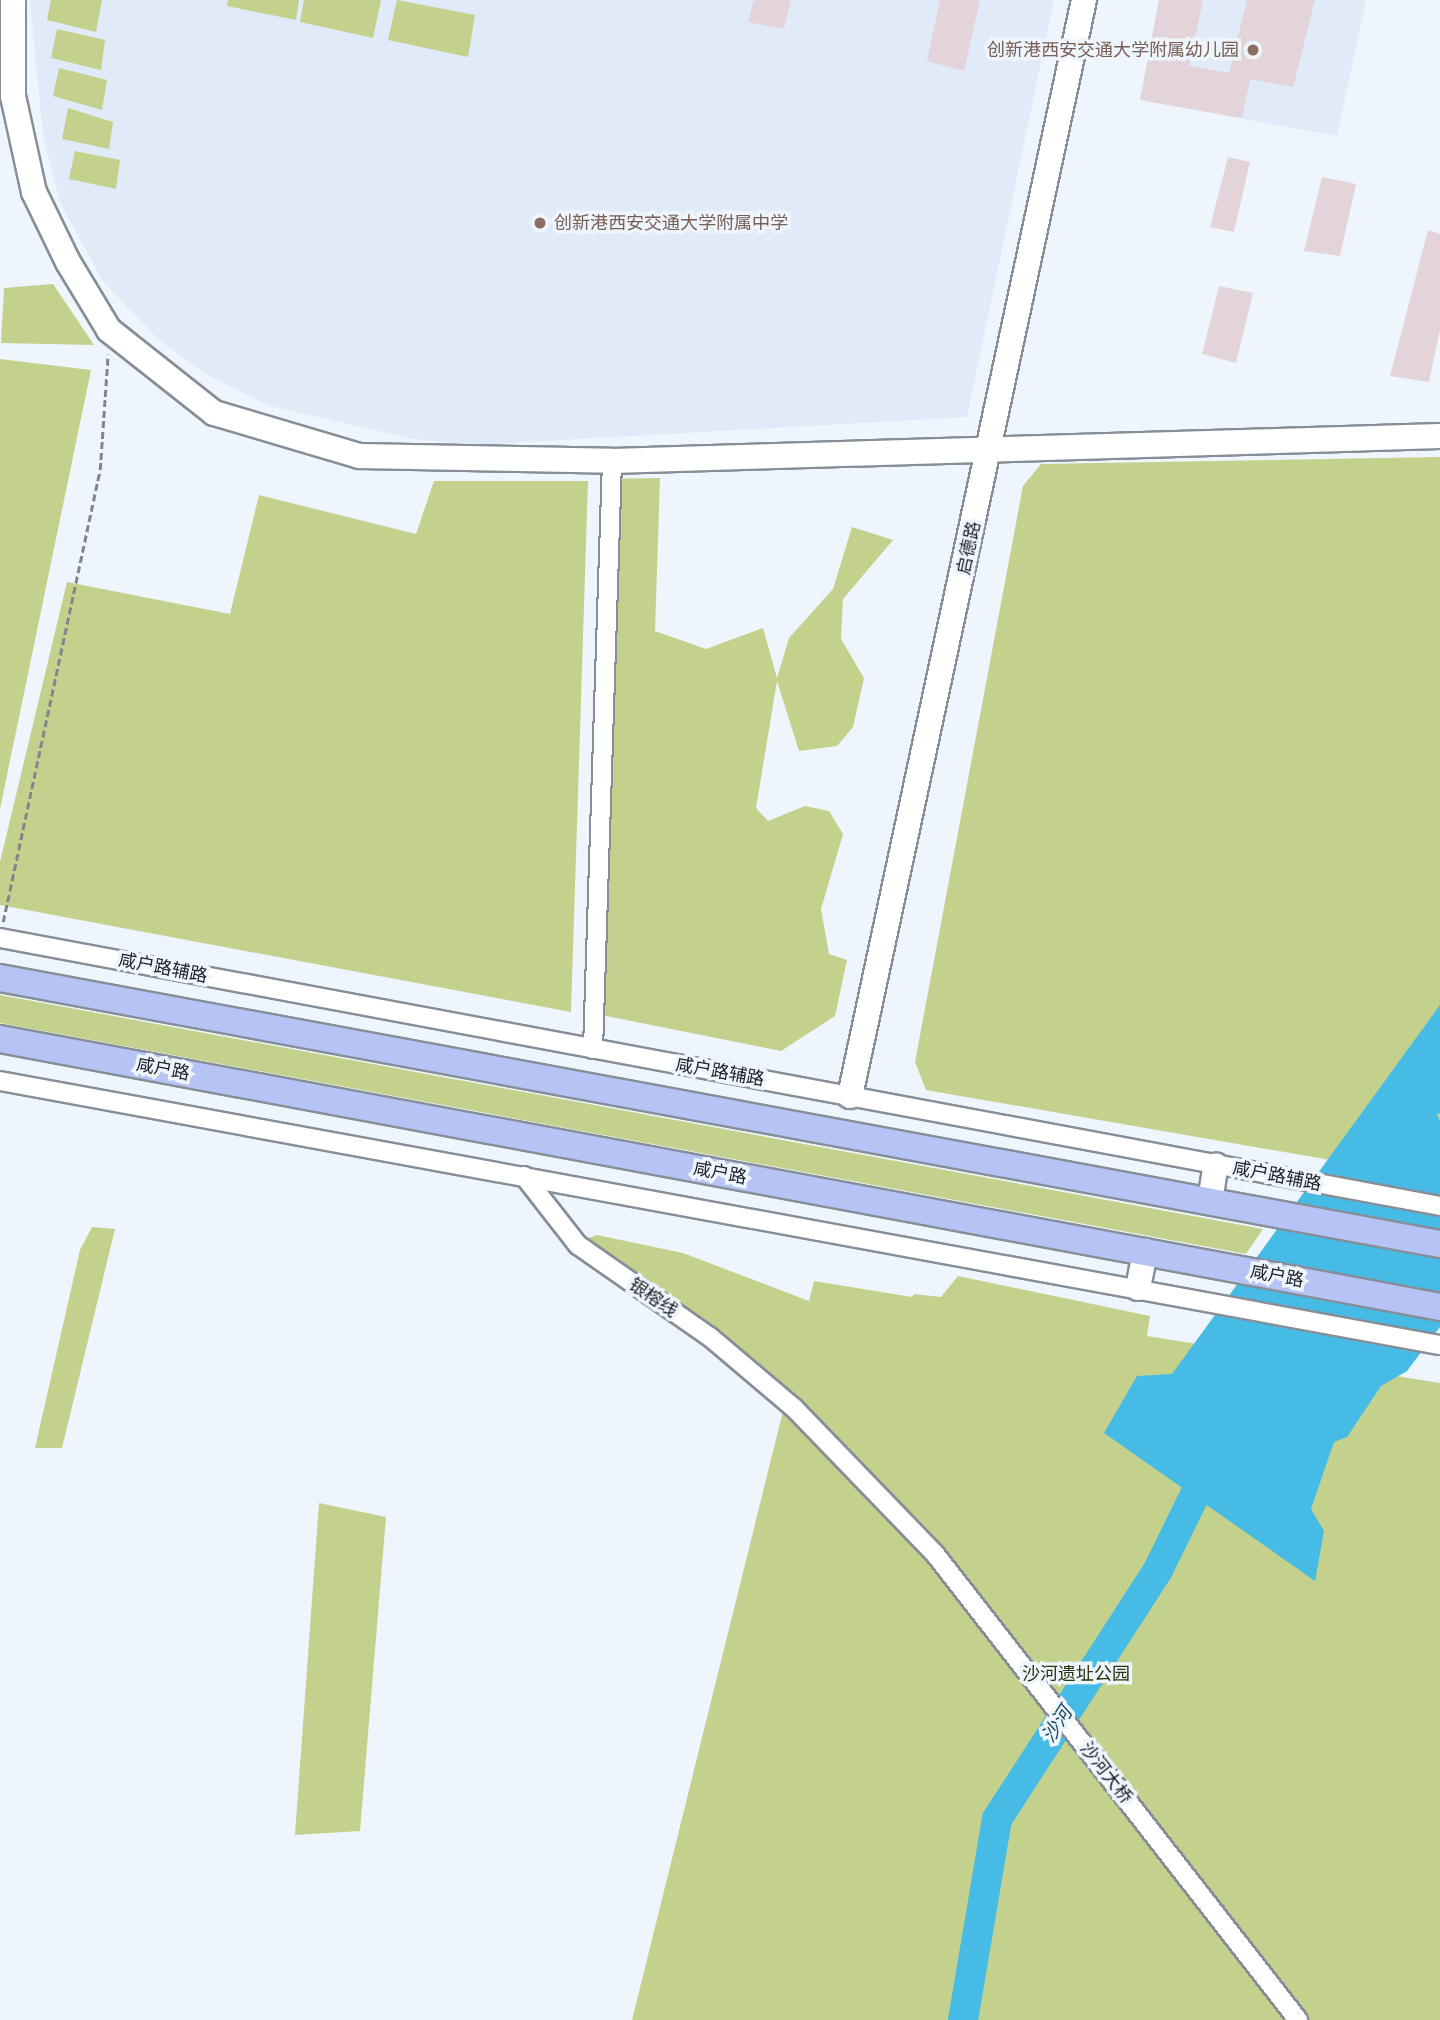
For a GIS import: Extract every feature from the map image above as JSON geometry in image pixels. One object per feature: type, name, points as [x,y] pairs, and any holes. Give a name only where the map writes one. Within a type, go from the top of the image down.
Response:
[{"type":"main road","points":[[0,978],[1440,1244]]},
{"type":"main road","name":"咸户路","points":[[0,1039],[1440,1307]]},
{"type":"street","points":[[13,0],[13,96],[34,192],[68,262],[109,330],[214,413],[359,456],[612,461],[1440,436]]},
{"type":"street","name":"启德路","points":[[850,1096],[1084,0]]},
{"type":"street","points":[[593,1049],[612,461]]},
{"type":"street","name":"咸户路辅路","points":[[1,931],[593,1049],[1440,1206]]},
{"type":"street","points":[[0,1081],[1440,1345]]},
{"type":"street","points":[[1210,1200],[1216,1165]]},
{"type":"street","name":"银榕线","points":[[524,1177],[578,1245],[710,1337],[794,1408]]},
{"type":"street","points":[[1138,1288],[1145,1251]]},
{"type":"street","name":"沙河大桥","points":[[794,1408],[935,1554],[1298,2020]]},
{"type":"path","points":[[1,931],[100,470],[109,330]]},
{"type":"shaded area","name":"创新港西安交通大学附属中学","points":[[30,0],[1054,0],[967,417],[475,445],[414,439],[270,406],[204,373],[157,338],[102,280],[60,202],[43,135]]},
{"type":"shaded area","name":"创新港西安交通大学附属幼儿园","points":[[1159,0],[1366,0],[1337,136],[1140,100]]},
{"type":"green space","points":[[51,0],[102,0],[96,32],[47,20]]},
{"type":"green space","points":[[228,0],[299,0],[296,20],[227,6]]},
{"type":"green space","points":[[304,0],[381,0],[373,38],[300,22]]},
{"type":"green space","points":[[397,0],[475,15],[468,57],[388,40]]},
{"type":"green space","points":[[57,29],[105,40],[101,70],[51,58]]},
{"type":"green space","points":[[59,68],[107,80],[102,110],[53,96]]},
{"type":"green space","points":[[68,108],[113,122],[109,149],[62,139]]},
{"type":"green space","points":[[75,151],[120,160],[116,189],[69,179]]},
{"type":"green space","points":[[53,284],[94,345],[1,343],[4,288]]},
{"type":"green space","points":[[0,359],[91,370],[0,809]]},
{"type":"green space","points":[[1440,457],[1440,1179],[926,1090],[915,1062],[1023,486],[1041,464]]},
{"type":"green space","points":[[660,478],[655,631],[706,649],[763,628],[777,678],[789,638],[833,589],[852,527],[893,540],[843,599],[841,639],[864,678],[853,727],[837,746],[799,751],[777,681],[756,808],[768,821],[805,806],[829,811],[843,834],[821,909],[829,954],[847,960],[835,1016],[781,1051],[586,1012],[604,479]]},
{"type":"green space","points":[[434,481],[588,481],[571,1012],[0,905],[0,862],[67,582],[230,614],[259,495],[416,534]]},
{"type":"green space","points":[[0,995],[1263,1229],[1246,1254],[0,1023]]},
{"type":"green space","points":[[92,1227],[115,1229],[62,1448],[35,1448],[80,1250]]},
{"type":"green space","name":"沙河遗址公园","points":[[597,1235],[683,1253],[809,1301],[814,1281],[912,1297],[914,1294],[941,1297],[958,1276],[1150,1316],[1147,1336],[1440,1383],[1440,2020],[632,2020],[786,1399],[581,1241]]},
{"type":"green space","points":[[319,1503],[386,1517],[360,1831],[295,1835]]},
{"type":"water","points":[[1440,1005],[1440,1113],[1437,1114],[1440,1122],[1440,1327],[1407,1371],[1381,1386],[1347,1437],[1334,1442],[1311,1509],[1324,1531],[1315,1581],[1104,1433],[1137,1376],[1172,1374]]},
{"type":"building","points":[[754,0],[791,0],[784,29],[748,22]]},
{"type":"building","points":[[940,0],[980,0],[964,71],[927,61]]},
{"type":"building","points":[[1159,0],[1203,0],[1189,66],[1229,73],[1247,0],[1315,0],[1293,87],[1250,79],[1242,118],[1140,100]]},
{"type":"building","points":[[1228,157],[1250,162],[1234,232],[1210,227]]},
{"type":"building","points":[[1322,177],[1356,184],[1340,256],[1304,251]]},
{"type":"building","points":[[1428,230],[1440,234],[1440,330],[1429,382],[1390,376]]},
{"type":"building","points":[[1219,286],[1253,293],[1236,363],[1202,354]]},
{"type":"waterway","name":"沙河","points":[[963,2020],[997,1819],[1158,1570],[1212,1460]]},
{"type":"place","name":"创新港西安交通大学附属幼儿园","points":[[1253,50]]},
{"type":"place","name":"创新港西安交通大学附属中学","points":[[540,223]]}]
